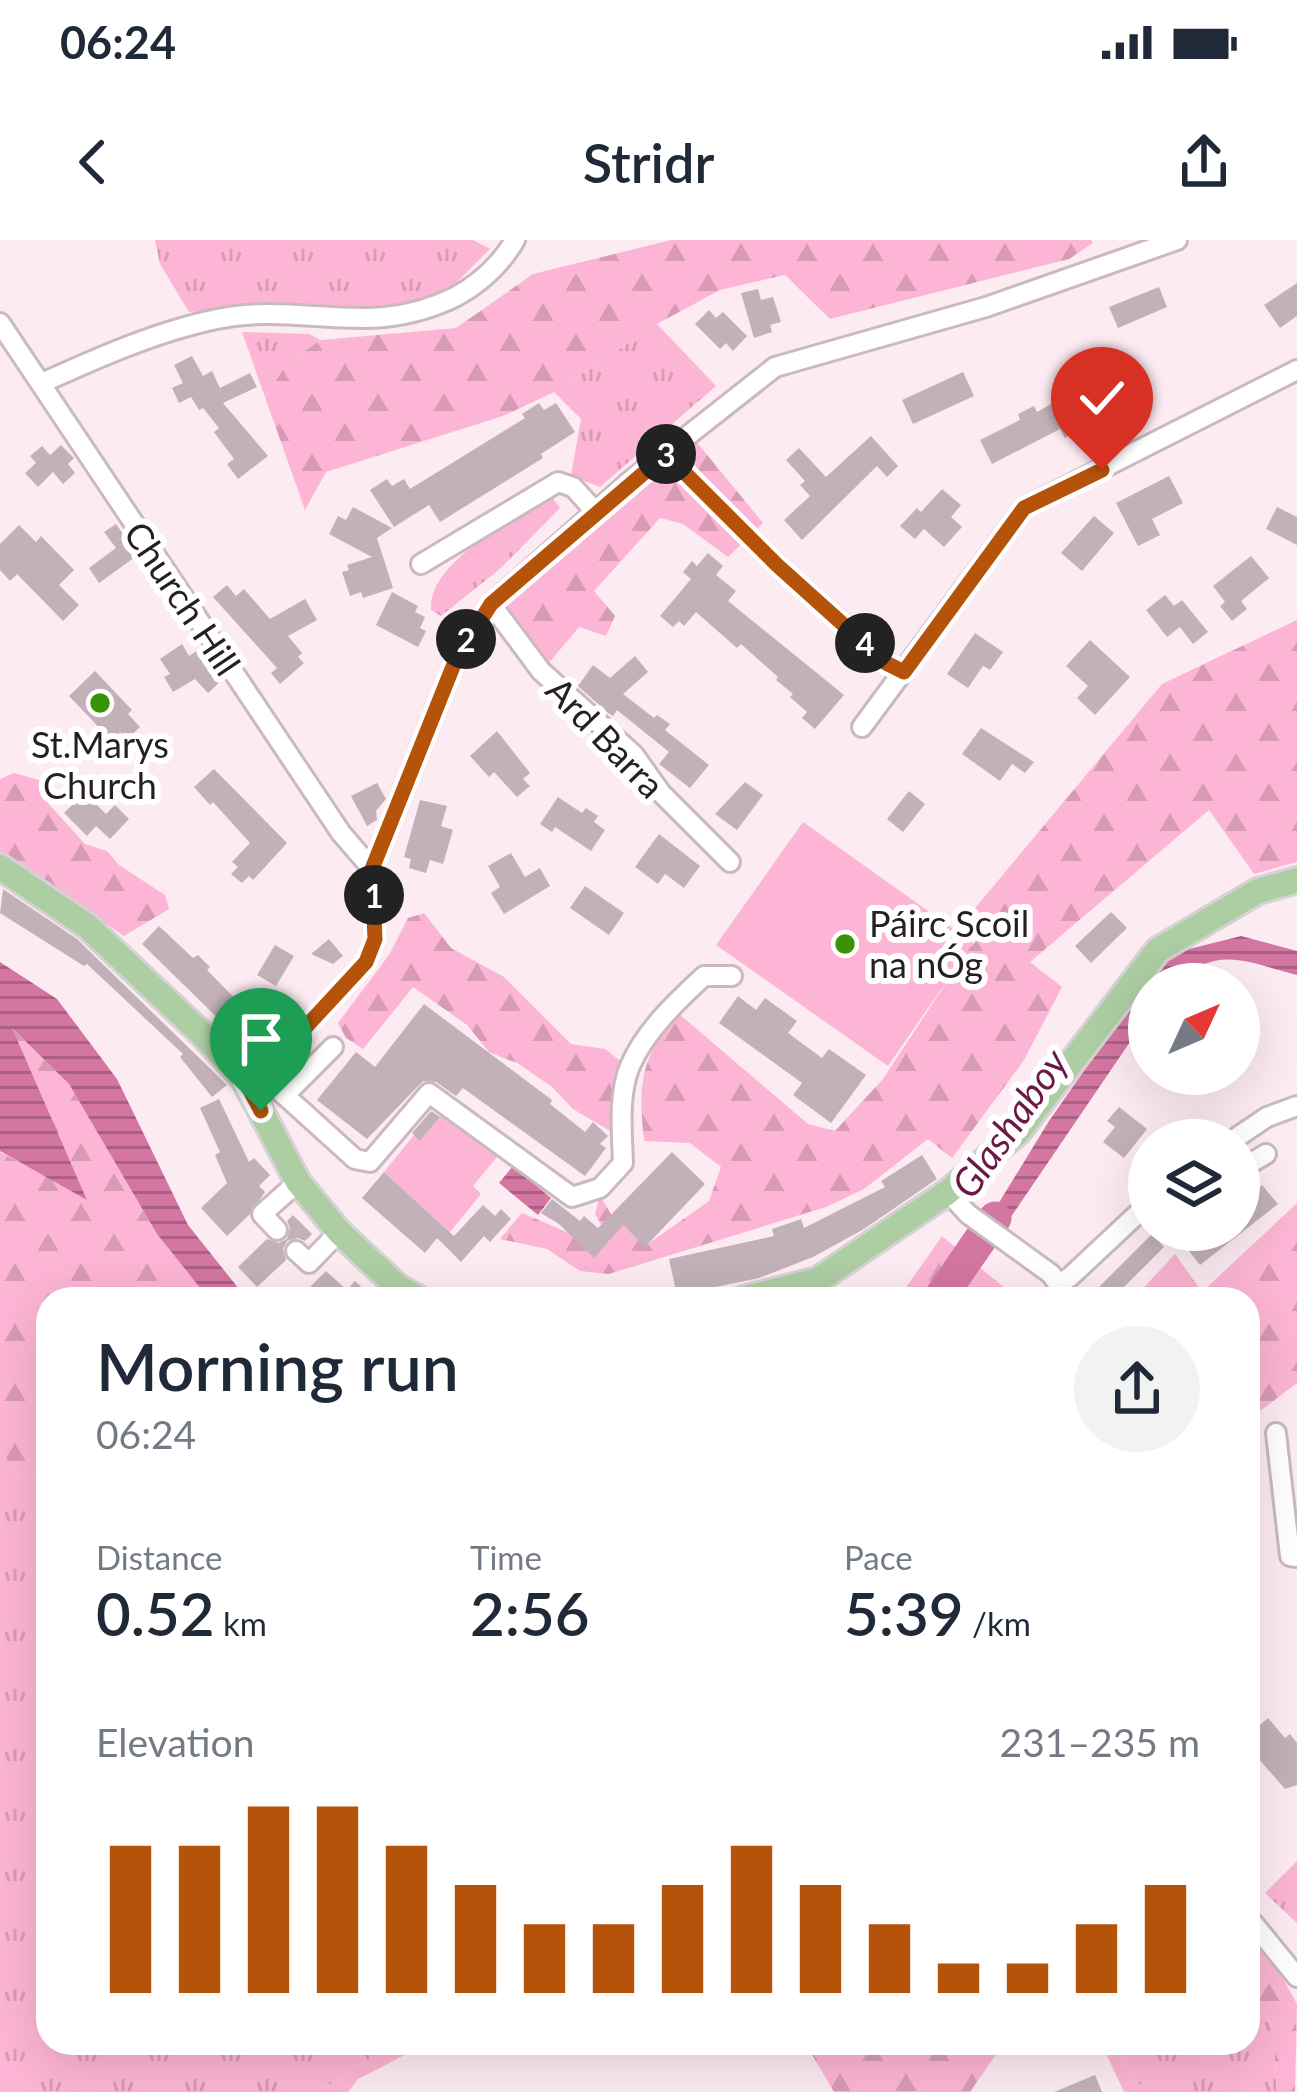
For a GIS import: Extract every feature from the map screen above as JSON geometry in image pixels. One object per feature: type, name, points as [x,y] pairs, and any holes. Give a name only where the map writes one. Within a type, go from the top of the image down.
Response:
[{"type":"main road","points":[[0,867],[87,926],[201,1033],[244,1079],[298,1181],[339,1232],[398,1287]]},
{"type":"main road","points":[[826,1287],[1018,1132],[1158,950],[1258,892],[1297,880]]},
{"type":"street","points":[[42,383],[220,318],[376,320],[408,316],[473,287],[515,240]]},
{"type":"street","points":[[244,1079],[304,1029],[366,962],[375,939],[372,869],[456,659],[491,604],[595,512],[775,367],[986,307],[1177,240]]},
{"type":"street","name":"Church Hill","points":[[0,322],[341,833],[372,869]]},
{"type":"street","points":[[862,727],[1024,508],[1297,370]]},
{"type":"street","points":[[666,454],[777,565],[886,663],[904,672]]},
{"type":"street","points":[[421,564],[559,482],[573,487],[595,512]]},
{"type":"street","name":"Ard Barra","points":[[491,604],[541,670],[634,755],[661,793],[730,862]]},
{"type":"street","points":[[244,1079],[272,1083],[355,1160],[370,1162],[429,1093],[572,1197],[600,1188],[623,1163],[621,1120],[629,1067],[671,1006],[704,976],[732,976]]},
{"type":"street","points":[[286,1094],[333,1047]]},
{"type":"street","points":[[1260,1122],[1297,1106]]},
{"type":"street","points":[[1260,1158],[1266,1154]]},
{"type":"street","points":[[277,1229],[262,1214],[298,1181]]},
{"type":"street","points":[[948,1192],[1055,1286],[1128,1224]]},
{"type":"street","points":[[296,1251],[309,1263],[339,1232]]},
{"type":"street","points":[[1276,1432],[1290,1556],[1297,1557]]},
{"type":"street","points":[[1260,1932],[1297,1977]]},
{"type":"green space","points":[[155,240],[473,240],[490,249],[446,293],[400,310],[260,306],[189,312],[160,264]]},
{"type":"green space","points":[[671,240],[1093,243],[1069,259],[830,319],[785,275],[720,290],[657,324],[554,392],[503,416],[326,472],[305,510],[265,397],[288,362],[321,340],[456,328],[533,274]]},
{"type":"green space","points":[[657,324],[716,386],[600,487],[571,476],[581,419],[554,392]]},
{"type":"green space","points":[[242,332],[309,334],[321,340],[288,362],[265,397]]},
{"type":"green space","points":[[695,440],[763,523],[728,557],[683,524],[660,518],[594,591],[615,616],[606,636],[579,627],[537,677],[494,627],[511,601],[585,526]]},
{"type":"green space","points":[[553,498],[560,508],[501,568],[441,616],[431,610],[442,577],[471,547],[539,501]]},
{"type":"green space","points":[[1297,620],[1297,862],[1254,874],[1209,810],[1030,962],[1062,987],[1024,1060],[952,1158],[928,1139],[864,1189],[826,1207],[609,1274],[580,1271],[547,1249],[500,1239],[522,1213],[569,1233],[594,1257],[610,1240],[595,1214],[600,1196],[611,1214],[645,1246],[709,1201],[721,1167],[690,1143],[644,1141],[644,1073],[656,1044],[678,1013],[808,1124],[835,1131],[883,1079],[969,948],[985,933],[966,919],[1162,684]]},
{"type":"green space","points":[[14,773],[50,783],[47,802],[85,844],[107,851],[119,865],[165,895],[169,909],[124,936],[0,852],[0,779]]},
{"type":"green space","name":"Páirc Scoil na nÓg","points":[[803,822],[973,943],[888,1066],[716,945]]},
{"type":"green space","points":[[424,913],[451,948],[504,977],[571,1044],[605,1049],[624,1064],[612,1132],[573,1109],[519,1064],[489,1052],[467,1025],[413,987],[363,1049],[346,1038],[338,1023],[389,955],[408,918]]},
{"type":"green space","points":[[9,1025],[69,1084],[157,1234],[199,1287],[36,1287],[36,1479],[14,1471],[0,1449],[0,1152],[86,1197]]},
{"type":"green space","points":[[445,1111],[497,1157],[473,1186],[481,1194],[450,1232],[384,1172],[414,1135],[421,1140]]},
{"type":"green space","points":[[1297,1203],[1297,1383],[1260,1411],[1260,1287],[1207,1287],[1246,1251],[1260,1251],[1260,1238]]},
{"type":"green space","points":[[942,1236],[1004,1287],[906,1287]]},
{"type":"green space","points":[[1175,1254],[1198,1287],[1144,1287]]},
{"type":"green space","points":[[0,1449],[14,1471],[36,1479],[36,2055],[376,2055],[328,2086],[327,2092],[0,2092]]},
{"type":"green space","points":[[1297,1861],[1297,1923],[1265,1893]]},
{"type":"green space","points":[[1260,1941],[1297,2004],[1295,2092],[1277,2092],[1273,2027],[1260,2009]]},
{"type":"green space","points":[[1260,2009],[1273,2027],[1277,2092],[1147,2092],[1123,2055],[1260,2055]]},
{"type":"green space","points":[[376,2055],[405,2055],[358,2079],[348,2092],[327,2092],[328,2086]]},
{"type":"green space","points":[[812,2055],[996,2055],[970,2092],[834,2092]]},
{"type":"green space","points":[[1107,2055],[1123,2055],[1147,2092],[1124,2092]]},
{"type":"shaded area","points":[[1241,936],[1297,951],[1297,975],[1234,960],[1165,963],[1173,953]]},
{"type":"shaded area","points":[[0,962],[57,999],[117,1079],[188,1225],[237,1287],[199,1287],[157,1234],[69,1084],[12,1028],[87,1200],[0,1151]]},
{"type":"shaded area","points":[[1128,1008],[1128,1045],[963,1287],[947,1287],[1049,1121]]},
{"type":"shaded area","points":[[513,1166],[551,1198],[538,1215],[499,1183]]},
{"type":"building","points":[[1297,283],[1297,316],[1280,328],[1264,305]]},
{"type":"building","points":[[1159,287],[1167,307],[1118,328],[1109,307]]},
{"type":"building","points":[[758,289],[761,300],[773,297],[781,322],[770,325],[772,332],[754,338],[741,293]]},
{"type":"building","points":[[709,310],[716,318],[723,312],[747,336],[733,351],[726,343],[720,349],[695,324]]},
{"type":"building","points":[[192,356],[203,376],[212,371],[220,388],[250,373],[257,387],[223,403],[268,456],[238,479],[227,464],[234,459],[214,432],[219,428],[191,397],[179,403],[172,388],[183,383],[174,365]]},
{"type":"building","points":[[963,372],[974,396],[913,424],[902,400]]},
{"type":"building","points":[[1074,391],[1092,423],[1065,438],[1060,429],[992,464],[980,440],[1020,420],[1018,414],[1034,406],[1037,412]]},
{"type":"building","points":[[539,403],[544,410],[556,403],[575,432],[541,454],[543,458],[440,522],[429,505],[394,527],[370,490],[387,479],[392,486],[404,479],[410,489],[525,418],[522,414]]},
{"type":"building","points":[[871,436],[898,466],[887,477],[877,466],[802,540],[784,520],[810,496],[800,485],[805,481],[786,460],[799,448],[826,477]]},
{"type":"building","points":[[61,445],[74,458],[68,464],[75,473],[63,484],[53,472],[38,487],[25,473],[36,463],[30,456],[42,446],[50,455]]},
{"type":"building","points":[[1169,476],[1183,503],[1152,519],[1160,535],[1138,546],[1116,503]]},
{"type":"building","points":[[942,489],[961,505],[951,517],[962,527],[944,547],[924,529],[915,539],[900,526]]},
{"type":"building","points":[[353,507],[392,528],[377,538],[393,588],[363,598],[361,592],[350,596],[342,572],[349,570],[347,565],[372,557],[329,534],[338,516],[346,520]]},
{"type":"building","points":[[1277,507],[1297,517],[1297,545],[1266,529]]},
{"type":"building","points":[[1094,516],[1114,533],[1082,571],[1061,553]]},
{"type":"building","points":[[116,524],[138,555],[99,583],[89,568],[116,548],[104,532]]},
{"type":"building","points":[[19,525],[36,542],[41,536],[74,570],[59,585],[79,605],[63,621],[17,574],[10,581],[0,570],[0,544]]},
{"type":"building","points":[[708,553],[723,566],[716,575],[736,591],[728,601],[844,695],[815,729],[802,718],[807,712],[790,697],[793,694],[741,644],[737,648],[696,612],[684,626],[679,621],[673,627],[660,616],[691,579],[683,572],[692,561],[697,566]]},
{"type":"building","points":[[1251,556],[1269,578],[1241,601],[1247,609],[1232,621],[1213,586]]},
{"type":"building","points":[[227,585],[236,596],[244,589],[270,619],[305,599],[317,620],[288,636],[304,663],[280,684],[271,673],[277,668],[213,597]]},
{"type":"building","points":[[392,592],[418,606],[415,612],[425,617],[420,628],[426,631],[418,647],[376,625]]},
{"type":"building","points":[[1165,595],[1174,606],[1182,600],[1208,632],[1193,644],[1180,627],[1167,637],[1146,610]]},
{"type":"building","points":[[975,633],[1003,652],[990,670],[983,666],[968,688],[947,674]]},
{"type":"building","points":[[1090,640],[1130,677],[1095,715],[1077,698],[1088,686],[1066,666]]},
{"type":"building","points":[[182,644],[189,656],[201,648],[222,680],[208,693],[195,679],[173,692],[164,677],[170,674],[160,659]]},
{"type":"building","points":[[635,656],[648,672],[623,694],[670,724],[665,730],[709,765],[690,788],[659,764],[669,752],[617,710],[613,716],[608,713],[578,686],[593,665],[610,678]]},
{"type":"building","name":"St.Marys Church","points":[[95,671],[132,710],[128,714],[140,727],[127,739],[120,732],[112,741],[69,696]]},
{"type":"building","points":[[981,728],[1034,762],[1025,773],[1012,764],[1000,781],[962,754]]},
{"type":"building","points":[[497,731],[530,773],[523,779],[530,786],[517,797],[494,772],[489,777],[470,756]]},
{"type":"building","points":[[214,769],[287,843],[253,880],[249,876],[242,883],[231,874],[238,867],[232,862],[250,843],[194,787]]},
{"type":"building","points":[[78,773],[91,785],[84,792],[106,814],[115,805],[129,819],[110,839],[96,826],[87,836],[64,813],[73,804],[60,792]]},
{"type":"building","points":[[745,782],[763,795],[737,830],[715,814]]},
{"type":"building","points":[[377,783],[386,799],[376,811],[377,820],[367,826],[351,796]]},
{"type":"building","points":[[909,791],[925,804],[903,832],[887,819]]},
{"type":"building","points":[[558,797],[582,813],[586,808],[598,816],[594,822],[605,830],[591,851],[555,827],[552,832],[540,824]]},
{"type":"building","points":[[420,800],[447,806],[441,826],[453,830],[443,864],[430,860],[426,873],[409,868],[411,859],[404,857]]},
{"type":"building","points":[[659,834],[700,866],[684,888],[665,874],[658,884],[635,867]]},
{"type":"building","points":[[511,853],[525,877],[540,868],[550,886],[504,914],[491,893],[500,887],[488,866]]},
{"type":"building","points":[[585,886],[624,913],[609,935],[570,908]]},
{"type":"building","points":[[3,889],[77,939],[227,1085],[212,1097],[180,1057],[183,1054],[87,964],[0,913]]},
{"type":"building","points":[[1111,912],[1127,928],[1091,963],[1075,946]]},
{"type":"building","points":[[159,926],[193,958],[198,955],[252,1016],[234,1034],[142,944]]},
{"type":"building","points":[[329,939],[343,956],[333,964],[311,954]]},
{"type":"building","points":[[275,945],[294,956],[276,986],[257,975]]},
{"type":"building","points":[[738,996],[756,1010],[765,998],[797,1021],[788,1033],[822,1058],[829,1049],[866,1075],[831,1123],[793,1095],[802,1083],[719,1023]]},
{"type":"building","points":[[424,1004],[552,1100],[550,1104],[585,1132],[593,1122],[608,1136],[600,1144],[606,1148],[585,1176],[463,1088],[456,1096],[436,1082],[423,1081],[367,1139],[317,1100],[356,1052],[375,1067]]},
{"type":"building","points":[[219,1099],[249,1162],[254,1158],[270,1175],[259,1186],[265,1192],[249,1215],[227,1236],[201,1208],[227,1183],[215,1155],[220,1152],[200,1108]]},
{"type":"building","points":[[1119,1107],[1134,1119],[1128,1119],[1124,1158],[1103,1142],[1115,1127],[1107,1121]]},
{"type":"building","points":[[431,1111],[440,1117],[420,1141],[412,1133]]},
{"type":"building","points":[[672,1152],[705,1184],[645,1247],[623,1225],[594,1258],[541,1213],[552,1199],[580,1221],[584,1216],[598,1228]]},
{"type":"building","points":[[922,1155],[937,1179],[813,1257],[759,1278],[716,1287],[675,1287],[669,1259],[774,1236],[772,1229],[801,1219],[804,1228],[885,1187],[881,1181]]},
{"type":"building","points":[[384,1172],[454,1236],[483,1205],[495,1216],[501,1209],[511,1219],[490,1242],[484,1236],[461,1262],[437,1238],[425,1253],[362,1198]]},
{"type":"building","points":[[1260,1187],[1278,1204],[1260,1218]]},
{"type":"building","points":[[293,1215],[312,1234],[305,1241],[287,1241],[286,1260],[257,1287],[238,1267],[267,1239],[279,1243],[287,1239],[287,1221]]},
{"type":"building","points":[[1135,1251],[1160,1251],[1124,1287],[1099,1287]]},
{"type":"building","points":[[1189,1251],[1218,1251],[1200,1265]]},
{"type":"building","points":[[326,1271],[344,1287],[310,1287]]},
{"type":"building","points":[[1268,1718],[1285,1738],[1290,1734],[1297,1743],[1297,1785],[1285,1789],[1260,1760],[1260,1725]]},
{"type":"building","points":[[1095,2075],[1102,2092],[1054,2092]]},
{"type":"waterway","name":"Glashaboy","points":[[947,1287],[995,1218]]},
{"type":"place","name":"St.Marys Church","points":[[100,703]]},
{"type":"place","name":"Páirc Scoil na nÓg","points":[[845,944]]},
{"type":"route","points":[[261,1111],[244,1079],[304,1029],[366,962],[375,939],[372,869],[471,630],[491,604],[629,482],[666,454],[777,565],[886,663],[904,672],[1024,508],[1102,470]]}]
